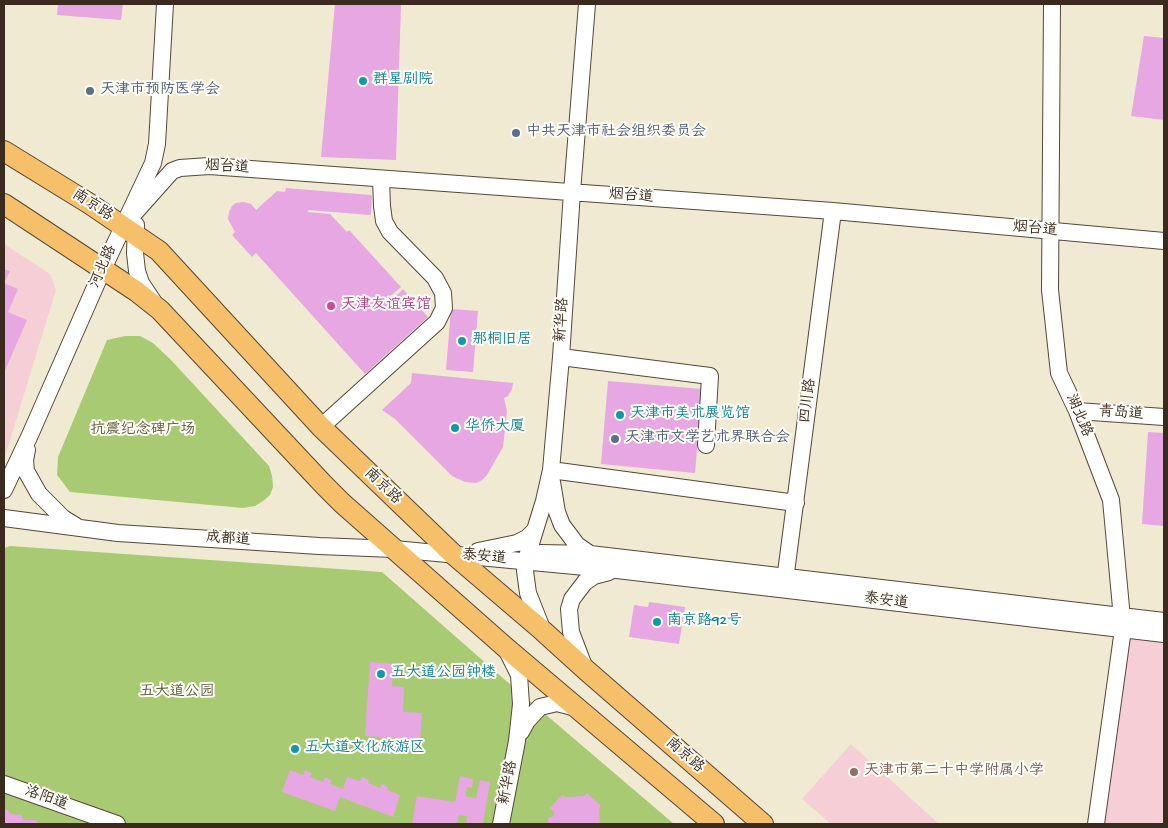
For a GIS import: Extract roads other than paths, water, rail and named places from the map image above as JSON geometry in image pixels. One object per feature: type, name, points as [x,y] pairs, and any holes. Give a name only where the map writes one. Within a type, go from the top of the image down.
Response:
[{"type":"main road","name":"南京路","points":[[4,151],[90,204],[159,251],[321,427],[454,556],[543,630],[586,670],[763,824]]},
{"type":"main road","points":[[4,204],[136,291],[160,310],[324,485],[505,647],[714,824]]},
{"type":"street","name":"河北路","points":[[4,490],[103,270],[129,231],[150,170],[157,144],[165,4]]},
{"type":"street","name":"新华路","points":[[543,630],[528,593],[525,578],[527,557],[551,470],[587,4]]},
{"type":"street","name":"湖北路","points":[[1052,4],[1050,290],[1059,373],[1077,411],[1111,500],[1122,622],[1096,824]]},
{"type":"street","name":"烟台道","points":[[129,231],[141,205],[172,172],[180,168],[209,166],[833,211],[1164,241]]},
{"type":"street","points":[[141,205],[150,170]]},
{"type":"street","points":[[160,310],[146,292],[139,277],[129,231],[165,178]]},
{"type":"street","points":[[321,427],[437,322],[444,308],[443,294],[435,278],[390,232],[384,221],[381,179]]},
{"type":"street","name":"四川路","points":[[785,584],[833,211]]},
{"type":"street","points":[[561,357],[710,376],[706,446]]},
{"type":"street","name":"青岛道","points":[[1077,411],[1164,417]]},
{"type":"street","points":[[30,435],[25,460],[26,471],[31,482],[52,508],[80,529]]},
{"type":"street","points":[[590,554],[577,545],[562,525],[554,497],[551,470],[796,503]]},
{"type":"street","name":"成都道","points":[[4,518],[80,529],[319,546],[394,549],[454,556]]},
{"type":"street","points":[[454,556],[518,543],[534,531]]},
{"type":"street","name":"泰安道","points":[[454,556],[527,557],[590,554],[785,584]]},
{"type":"street","name":"泰安道","points":[[527,557],[617,570],[785,584],[1122,622],[1164,621]]},
{"type":"street","points":[[586,670],[574,646],[570,632],[569,614],[572,599],[584,582],[594,576],[617,570]]},
{"type":"street","name":"泰安道","points":[[1122,622],[1164,634]]},
{"type":"street","name":"新华路","points":[[501,824],[517,741],[521,704],[521,685],[515,665],[505,647]]},
{"type":"street","name":"新华路","points":[[517,741],[527,721],[540,706],[556,703],[576,708]]},
{"type":"street","name":"洛阳道","points":[[4,784],[117,824]]},
{"type":"place","name":"群星剧院","points":[[363,81]]},
{"type":"place","name":"天津市预防医学会","points":[[90,91]]},
{"type":"place","name":"中共天津市社会组织委员会","points":[[516,133]]},
{"type":"place","name":"天津友谊宾馆","points":[[331,306]]},
{"type":"place","name":"那桐旧居","points":[[462,341]]},
{"type":"place","name":"天津市美术展览馆","points":[[620,415]]},
{"type":"place","name":"华侨大厦","points":[[455,428]]},
{"type":"place","name":"天津市文学艺术界联合会","points":[[615,439]]},
{"type":"place","name":"南京路92号","points":[[657,622]]},
{"type":"place","name":"五大道公园钟楼","points":[[381,674]]},
{"type":"place","name":"五大道文化旅游区","points":[[295,749]]},
{"type":"place","name":"天津市第二十中学附属小学","points":[[854,772]]},
{"type":"park label","name":"抗震纪念碑广场","points":[[143,431]]},
{"type":"park label","name":"五大道公园","points":[[177,693]]}]
